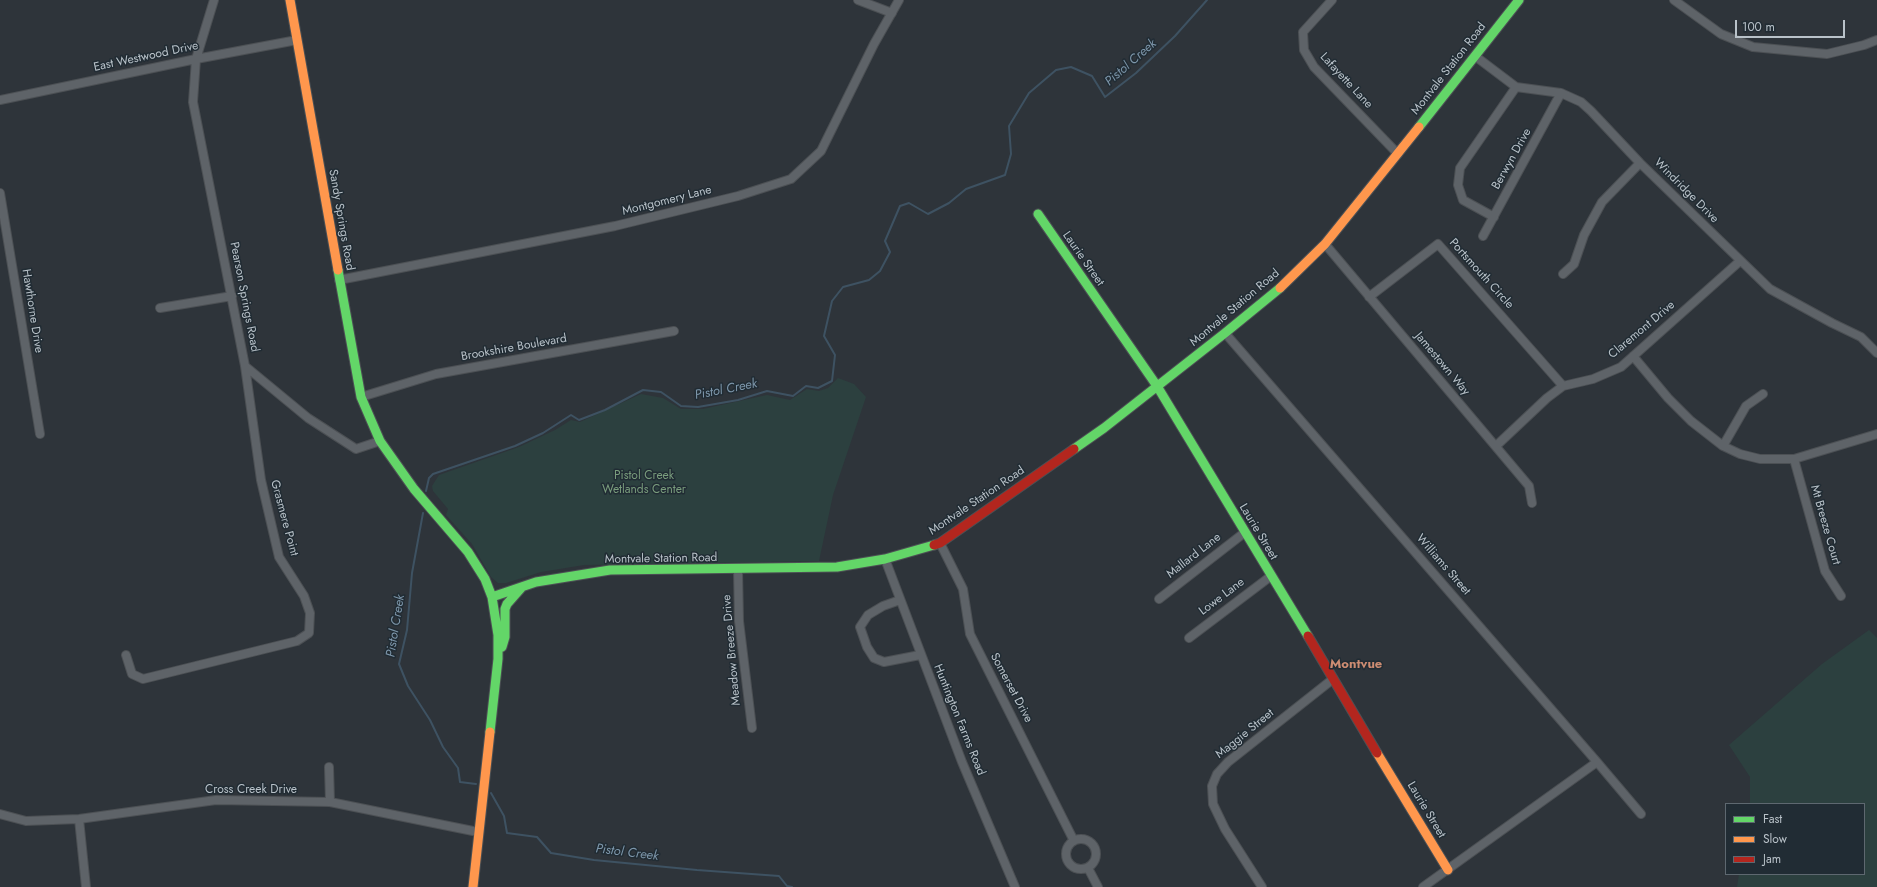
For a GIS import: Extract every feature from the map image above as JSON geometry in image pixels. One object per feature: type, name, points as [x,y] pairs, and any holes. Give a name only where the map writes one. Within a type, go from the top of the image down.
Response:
[{"type":"street","name":"Pearson Springs Road","points":[[214,0],[196,59],[193,102],[245,366],[308,418],[356,449],[380,441]]},
{"type":"street","name":"Sandy Springs Road","points":[[290,0],[361,396],[380,441]]},
{"type":"street","points":[[858,0],[892,13]]},
{"type":"street","name":"Montgomery Lane","points":[[339,280],[615,226],[738,196],[791,179],[822,151],[874,44],[899,0]]},
{"type":"street","name":"Lafayette Lane","points":[[1332,0],[1303,32],[1304,50],[1314,67],[1398,154]]},
{"type":"street","name":"Montvale Station Road","points":[[492,597],[536,582],[573,574],[610,570],[836,568],[885,559],[940,543],[1104,428],[1272,295],[1325,244],[1519,0]]},
{"type":"street","points":[[1674,0],[1721,34],[1753,47],[1827,54],[1864,45],[1877,40]]},
{"type":"street","name":"East Westwood Drive","points":[[0,100],[196,59],[297,40]]},
{"type":"street","name":"Windridge Drive","points":[[1475,56],[1516,87],[1561,93],[1581,102],[1640,163],[1770,289],[1832,323],[1861,336],[1877,353]]},
{"type":"street","points":[[1494,217],[1463,200],[1458,185],[1460,168],[1516,87]]},
{"type":"street","name":"Berwyn Drive","points":[[1483,236],[1561,93]]},
{"type":"street","points":[[1563,274],[1574,264],[1584,235],[1602,202],[1640,163]]},
{"type":"street","name":"Hawthorne Drive","points":[[0,193],[40,434]]},
{"type":"street","name":"Laurie Street","points":[[1038,214],[1157,386],[1448,870]]},
{"type":"street","name":"Jamestown Way","points":[[1325,244],[1529,486],[1532,503]]},
{"type":"street","name":"Portsmouth Circle","points":[[1369,297],[1438,244],[1563,386]]},
{"type":"street","name":"Claremont Drive","points":[[1496,446],[1547,398],[1563,386],[1579,381],[1593,379],[1621,366],[1740,261]]},
{"type":"street","points":[[160,308],[232,296]]},
{"type":"street","name":"Brookshire Boulevard","points":[[361,396],[436,374],[674,331]]},
{"type":"street","name":"Williams Street","points":[[1225,333],[1641,814]]},
{"type":"street","points":[[1633,356],[1668,398],[1691,421],[1723,446],[1740,454],[1760,459],[1794,458],[1877,434]]},
{"type":"street","name":"Grasmere Point","points":[[126,655],[132,674],[143,679],[297,641],[309,633],[310,613],[304,596],[279,557],[260,480],[245,366]]},
{"type":"street","points":[[1723,446],[1746,406],[1763,394]]},
{"type":"street","points":[[380,441],[414,489],[468,552],[485,579],[492,597],[498,635],[498,659],[473,887]]},
{"type":"street","name":"Mt Breeze Court","points":[[1794,458],[1825,571],[1841,596]]},
{"type":"street","name":"Mallard Lane","points":[[1159,599],[1244,533]]},
{"type":"street","name":"Somerset Drive","points":[[940,543],[963,589],[970,634],[1074,840]]},
{"type":"street","name":"Huntington Farms Road","points":[[885,559],[920,655],[962,762],[1014,887]]},
{"type":"street","name":"Meadow Breeze Drive","points":[[738,570],[739,621],[752,728]]},
{"type":"street","name":"Lowe Lane","points":[[1189,638],[1271,576]]},
{"type":"street","points":[[498,659],[505,637],[505,609],[507,604],[523,586]]},
{"type":"street","points":[[900,600],[883,606],[868,615],[860,627],[867,647],[874,658],[884,662],[920,655]]},
{"type":"street","name":"Maggie Street","points":[[1262,887],[1225,829],[1213,804],[1212,786],[1218,774],[1228,762],[1333,679]]},
{"type":"street","points":[[1423,887],[1597,762]]},
{"type":"street","points":[[329,767],[330,802]]},
{"type":"street","name":"Cross Creek Drive","points":[[0,814],[26,821],[79,819],[216,800],[330,802],[478,832]]},
{"type":"street","points":[[79,819],[86,887]]},
{"type":"street","points":[[1082,839],[1090,841],[1095,847],[1097,855],[1094,863],[1088,868],[1080,869],[1073,866],[1068,861],[1066,853],[1074,840],[1082,839]]},
{"type":"street","points":[[1088,868],[1098,887]]},
{"type":"green space","name":"Pistol Creek Wetlands Center","points":[[838,378],[854,384],[866,397],[833,495],[819,561],[584,565],[541,572],[506,583],[498,583],[491,577],[472,544],[446,515],[448,509],[433,491],[432,486],[439,475],[519,447],[555,430],[571,420],[580,422],[641,394],[663,398],[681,409],[703,409],[767,395],[790,400],[807,389],[819,391],[828,388]]},
{"type":"green space","points":[[1869,630],[1877,638],[1877,887],[1737,887],[1739,875],[1865,875],[1865,803],[1750,803],[1750,777],[1729,745],[1822,664]]},
{"type":"waterway","name":"Pistol Creek","points":[[426,491],[429,478],[433,474],[515,446],[543,433],[571,415],[579,420],[605,410],[643,390],[661,392],[681,406],[698,407],[738,400],[767,391],[793,396],[806,386],[818,388],[832,381],[835,355],[824,336],[832,301],[843,287],[869,280],[880,271],[890,252],[885,241],[900,206],[909,203],[928,214],[949,203],[966,189],[1005,175],[1011,154],[1009,126],[1029,93],[1056,70],[1071,67],[1092,76],[1105,97],[1136,73],[1175,36],[1207,0]]},
{"type":"waterway","name":"Pistol Creek","points":[[423,513],[412,573],[407,630],[399,664],[408,686],[430,720],[443,747],[458,768],[460,782],[476,784]]},
{"type":"waterway","name":"Pistol Creek","points":[[491,793],[504,816],[507,833],[537,837],[551,853],[594,860],[779,876],[787,886],[792,887]]},
{"type":"traffic: fast","points":[[1419,127],[1519,0]]},
{"type":"traffic: fast","points":[[1038,214],[1157,386],[1308,636]]},
{"type":"traffic: fast","points":[[338,270],[361,397],[380,441],[414,489],[468,552],[485,579],[492,597],[498,635],[498,659],[490,732]]},
{"type":"traffic: fast","points":[[1074,449],[1104,428],[1280,288]]},
{"type":"traffic: fast","points":[[492,597],[536,582],[610,570],[837,567],[885,559],[934,545]]},
{"type":"traffic: fast","points":[[502,647],[505,637],[505,609],[507,604],[522,587]]},
{"type":"traffic: slow","points":[[290,0],[338,270]]},
{"type":"traffic: slow","points":[[1280,288],[1325,244],[1419,127]]},
{"type":"traffic: slow","points":[[473,887],[490,732]]},
{"type":"traffic: slow","points":[[1377,753],[1448,870]]},
{"type":"traffic: jam","points":[[934,545],[940,543],[1074,449]]},
{"type":"traffic: jam","points":[[1308,636],[1377,753]]},
{"type":"district","name":"Montvue","points":[[1356,665]]}]
